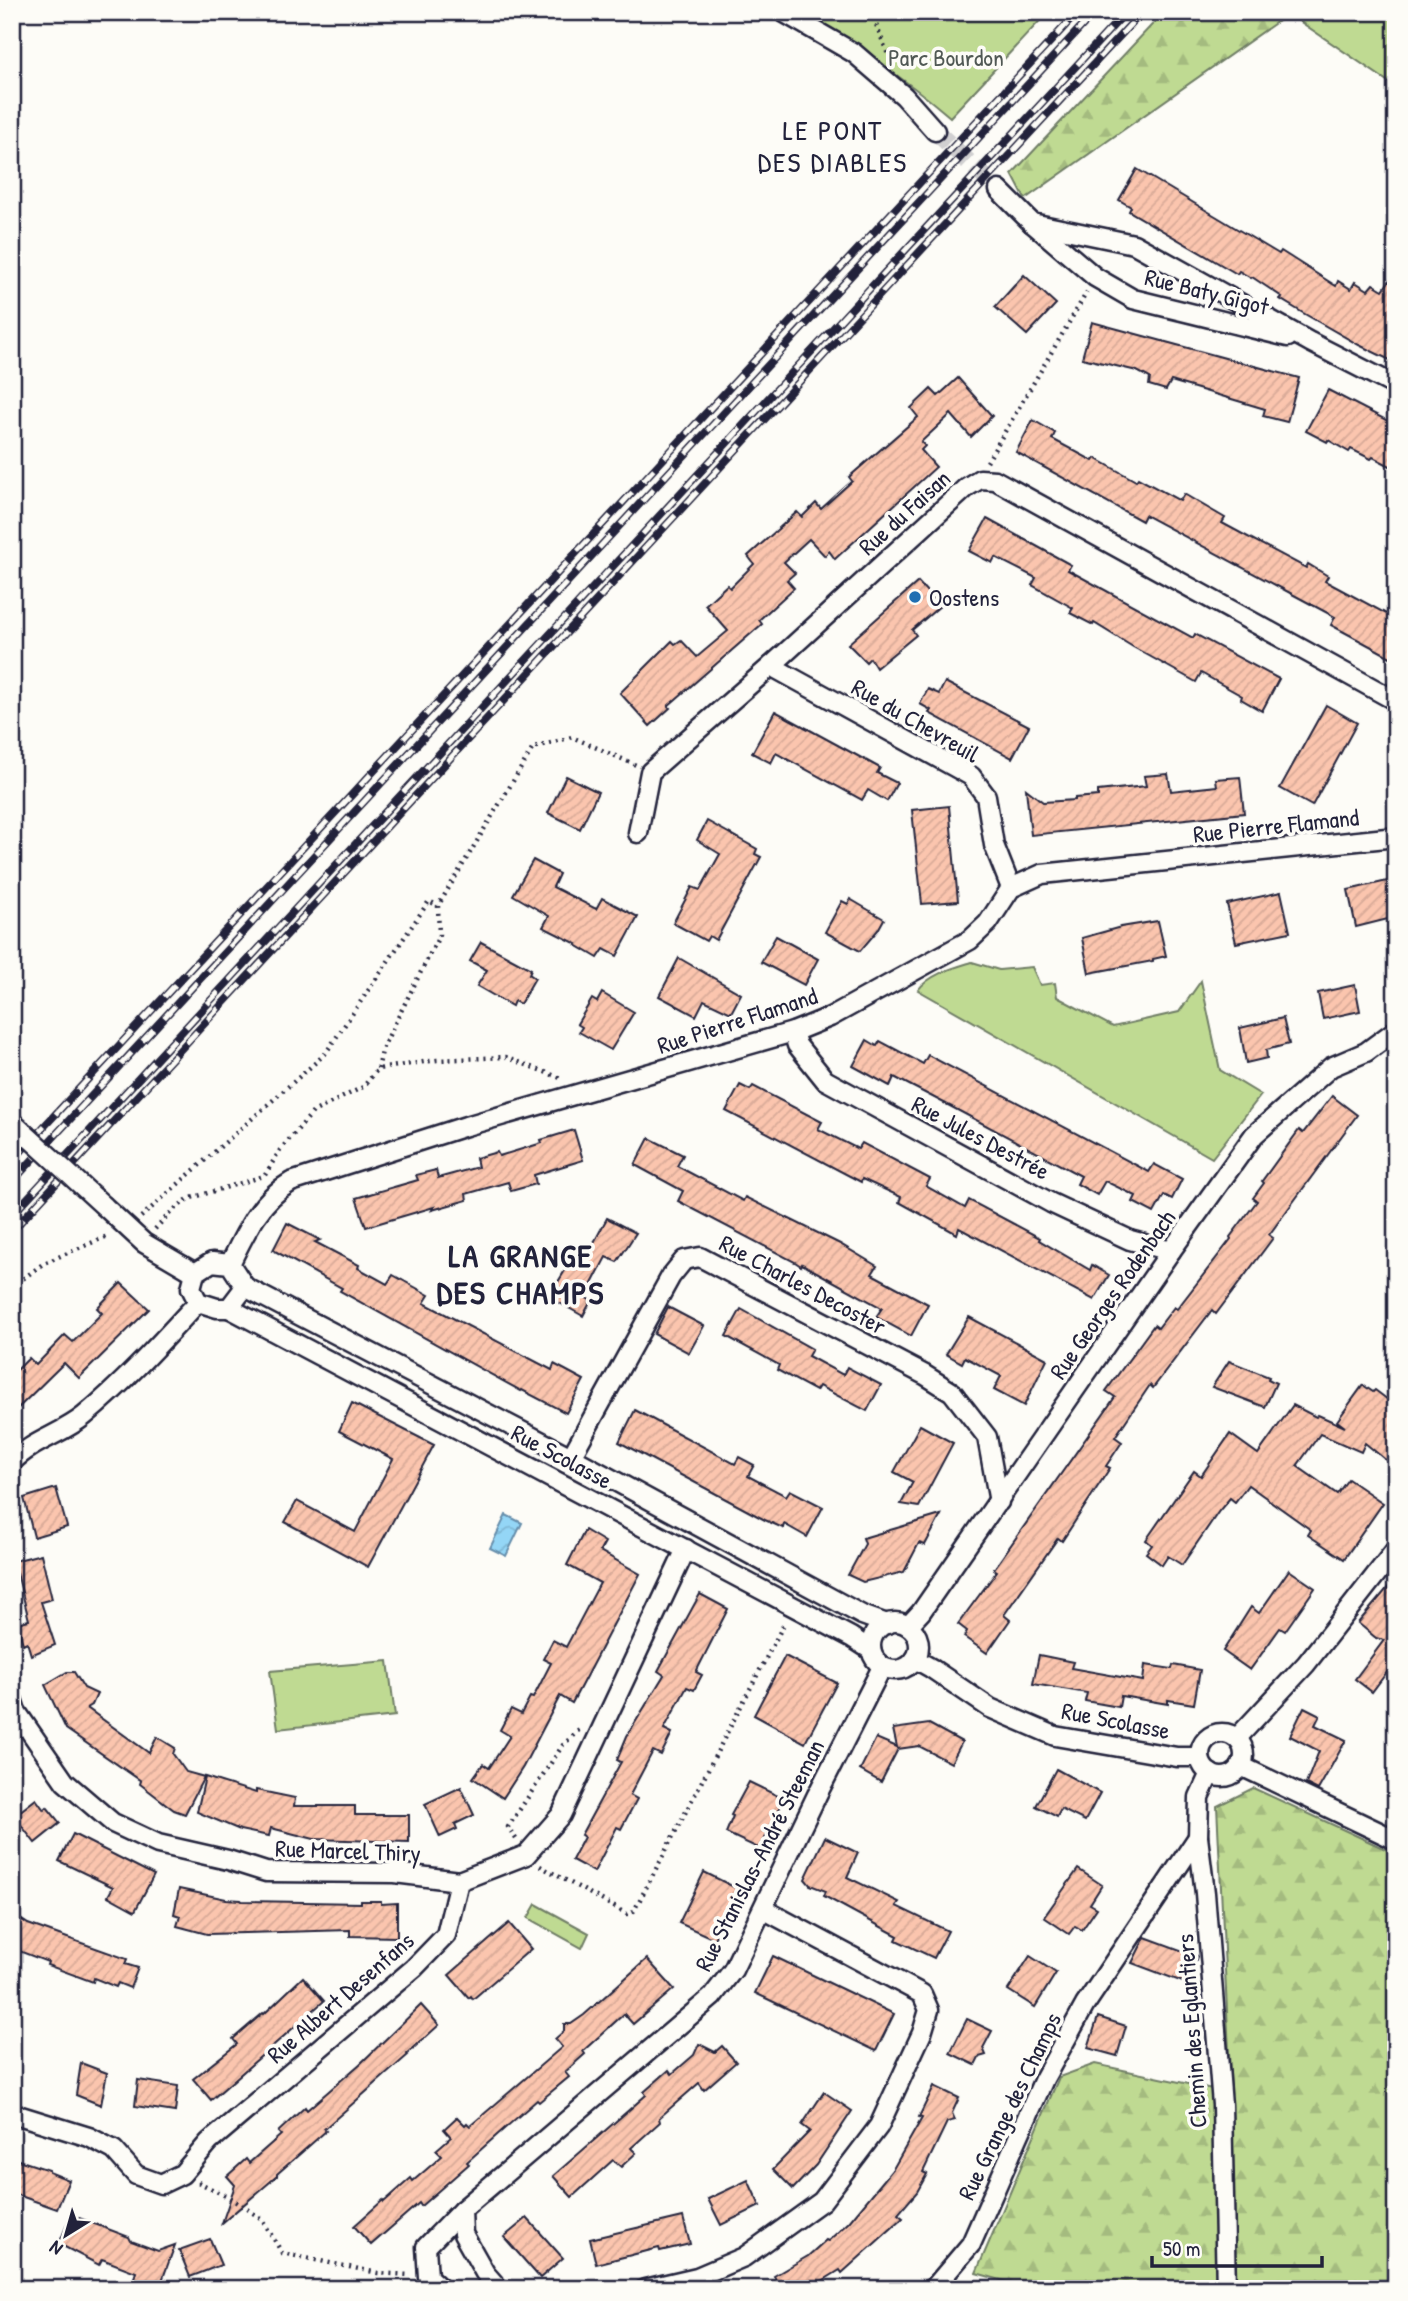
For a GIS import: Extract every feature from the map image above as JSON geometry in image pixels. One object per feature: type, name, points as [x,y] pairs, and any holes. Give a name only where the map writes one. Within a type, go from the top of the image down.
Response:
[{"type":"street","points":[[783,12],[854,53],[904,96],[935,131]]},
{"type":"street","name":"Rue Baty Gigot","points":[[999,190],[1032,223],[1095,277],[1133,299],[1310,342]]},
{"type":"street","name":"Rue Baty Gigot","points":[[1032,223],[1134,244],[1310,342],[1396,386]]},
{"type":"street","name":"Rue du Faisan","points":[[650,772],[771,666],[967,486],[980,479],[995,480],[1396,701]]},
{"type":"street","name":"Rue du Chevreuil","points":[[771,666],[971,776],[986,796],[994,845],[1011,888]]},
{"type":"street","points":[[638,833],[650,772]]},
{"type":"street","name":"Rue Pierre Flamand","points":[[230,1264],[267,1200],[276,1190],[291,1182],[466,1126],[793,1031],[830,1017],[970,940],[988,923],[1011,888],[1042,874],[1396,837]]},
{"type":"street","name":"Rue Georges Rodenbach","points":[[908,1626],[922,1612],[1254,1135],[1331,1067],[1366,1052],[1396,1030]]},
{"type":"street","name":"Rue Jules Destrée","points":[[793,1031],[797,1045],[825,1080],[1051,1203],[1130,1240],[1171,1251]]},
{"type":"street","points":[[12,1122],[144,1242],[195,1273]]},
{"type":"street","name":"Rue Charles Decoster","points":[[571,1457],[671,1276],[684,1260],[700,1257],[952,1392],[987,1437],[999,1502]]},
{"type":"street","points":[[212,1262],[230,1264],[244,1287],[229,1308],[217,1308],[198,1302],[191,1288],[195,1273],[212,1262]]},
{"type":"street","name":"Rue Scolasse","points":[[244,1287],[571,1457],[862,1615],[887,1624]]},
{"type":"street","points":[[12,1462],[22,1452],[82,1418],[126,1379],[198,1302]]},
{"type":"street","name":"Rue Scolasse","points":[[229,1308],[686,1549],[871,1650]]},
{"type":"street","points":[[459,1881],[526,1855],[561,1815],[686,1549]]},
{"type":"street","points":[[1237,1738],[1306,1664],[1396,1549]]},
{"type":"street","points":[[894,1622],[908,1626],[918,1638],[915,1659],[904,1669],[889,1670],[883,1667],[873,1657],[871,1650],[877,1629],[894,1622]]},
{"type":"street","name":"Rue Scolasse","points":[[915,1659],[990,1708],[1055,1736],[1177,1757],[1205,1765]]},
{"type":"street","name":"Rue Stanislas-André Steeman","points":[[434,2283],[426,2248],[462,2210],[712,1997],[733,1970],[817,1795],[883,1667]]},
{"type":"street","name":"Rue Marcel Thiry","points":[[12,1699],[16,1711],[65,1783],[113,1823],[158,1844],[266,1872],[395,1873],[459,1881]]},
{"type":"street","points":[[1217,1734],[1237,1738],[1244,1756],[1241,1766],[1235,1773],[1218,1777],[1205,1765],[1202,1747],[1208,1738],[1217,1734]]},
{"type":"street","name":"Chemin des Eglantiers","points":[[1205,1765],[1199,1797],[1198,1838],[1222,2105],[1226,2289]]},
{"type":"street","points":[[1241,1766],[1396,1840]]},
{"type":"street","name":"Rue Grange des Champs","points":[[933,2289],[971,2244],[1044,2079],[1085,2005],[1198,1838]]},
{"type":"street","name":"Rue Albert Desenfans","points":[[182,2174],[209,2142],[430,1952],[446,1935],[459,1881]]},
{"type":"street","points":[[645,2289],[697,2277],[744,2257],[822,2201],[879,2126],[922,2033],[929,2010],[922,1994],[763,1909]]},
{"type":"street","points":[[12,2116],[18,2115],[89,2137],[114,2150],[136,2175],[161,2184],[182,2174]]},
{"type":"street","points":[[462,2210],[463,2234],[485,2273],[499,2289]]},
{"type":"path","points":[[980,479],[994,449],[1084,296]]},
{"type":"path","points":[[259,1189],[280,1150],[313,1112],[363,1087],[377,1069],[383,1047],[439,936],[438,906],[533,748],[572,737],[650,772]]},
{"type":"path","points":[[12,1287],[44,1263],[89,1242],[129,1228],[325,1054],[429,901],[438,906]]},
{"type":"path","points":[[377,1069],[437,1060],[506,1057],[593,1090]]},
{"type":"path","points":[[144,1242],[172,1211],[188,1199],[265,1175]]},
{"type":"path","points":[[610,1709],[579,1730],[563,1745],[508,1827],[532,1861],[627,1914],[634,1911],[793,1606]]},
{"type":"path","points":[[182,2174],[230,2198],[262,2218],[282,2253],[434,2283]]},
{"type":"green space","name":"Parc Bourdon","points":[[797,12],[1048,12],[950,117],[876,61]]},
{"type":"green space","points":[[1164,12],[1291,12],[1025,199],[1012,174]]},
{"type":"green space","points":[[1286,12],[1396,12],[1396,87]]},
{"type":"green space","points":[[972,962],[999,970],[1032,967],[1040,985],[1055,983],[1057,997],[1113,1027],[1179,1012],[1201,981],[1220,1070],[1261,1095],[1212,1158],[918,990],[935,976]]},
{"type":"green space","points":[[388,1661],[395,1716],[278,1729],[270,1671]]},
{"type":"green space","points":[[1253,1788],[1396,1854],[1396,2289],[1146,2285],[1124,2289],[1033,2289],[976,2273],[1059,2077],[1095,2064],[1231,2093],[1217,1806]]},
{"type":"green space","points":[[536,1904],[589,1933],[582,1948],[528,1918]]},
{"type":"water","points":[[506,1515],[522,1523],[506,1556],[490,1548]]},
{"type":"building","points":[[1137,169],[1279,254],[1281,251],[1336,286],[1338,281],[1351,289],[1355,282],[1368,290],[1373,284],[1383,290],[1396,271],[1396,363],[1303,313],[1252,277],[1239,271],[1237,274],[1129,211],[1131,207],[1119,200]]},
{"type":"building","points":[[1024,275],[1056,304],[1027,335],[995,307]]},
{"type":"building","points":[[1092,322],[1299,378],[1287,422],[1263,416],[1265,409],[1171,381],[1166,390],[1149,385],[1150,378],[1137,371],[1082,358]]},
{"type":"building","points":[[958,378],[992,416],[971,437],[951,414],[921,442],[925,446],[921,450],[936,467],[835,559],[829,551],[825,556],[809,539],[784,562],[795,573],[787,580],[794,588],[759,620],[762,624],[668,706],[670,708],[650,726],[620,693],[672,641],[675,644],[681,640],[697,657],[728,631],[705,605],[727,585],[730,588],[754,564],[748,556],[797,512],[802,517],[816,503],[821,509],[852,481],[849,477],[918,417],[911,408],[931,389],[938,396]]},
{"type":"building","points":[[1328,390],[1396,425],[1396,469],[1351,449],[1349,452],[1306,431]]},
{"type":"building","points":[[1033,420],[1055,433],[1052,439],[1093,461],[1095,458],[1180,501],[1184,494],[1225,518],[1222,523],[1306,568],[1308,564],[1328,576],[1325,581],[1396,619],[1396,660],[1331,625],[1335,617],[1145,515],[1142,521],[1016,452]]},
{"type":"building","points":[[987,519],[1071,565],[1068,570],[1193,638],[1195,634],[1279,679],[1262,711],[1241,699],[1242,696],[1201,673],[1196,682],[1094,623],[1093,625],[1070,613],[1073,608],[1032,585],[1036,578],[995,557],[992,563],[969,551]]},
{"type":"building","points":[[918,582],[940,606],[912,630],[916,635],[876,668],[870,658],[866,662],[848,644]]},
{"type":"building","points":[[945,682],[1029,726],[1012,758],[929,713],[931,710],[920,704],[928,689],[939,694]]},
{"type":"building","points":[[1326,705],[1357,723],[1312,806],[1280,788]]},
{"type":"building","points":[[775,711],[880,768],[877,773],[897,783],[887,801],[868,790],[862,800],[776,753],[771,763],[752,753]]},
{"type":"building","points":[[1168,774],[1171,791],[1217,786],[1216,779],[1240,777],[1244,813],[1031,835],[1026,789],[1043,802],[1075,800],[1098,796],[1098,791],[1146,786],[1144,776]]},
{"type":"building","points":[[566,776],[598,792],[580,829],[548,813]]},
{"type":"building","points":[[949,806],[958,901],[922,904],[912,810]]},
{"type":"building","points":[[707,821],[757,849],[755,854],[761,857],[716,940],[709,936],[706,941],[673,923],[692,887],[700,890],[720,854],[697,840]]},
{"type":"building","points":[[533,860],[559,874],[553,887],[596,909],[602,898],[638,917],[617,956],[604,949],[598,958],[543,927],[549,916],[513,895]]},
{"type":"building","points":[[1396,879],[1396,917],[1356,927],[1348,890]]},
{"type":"building","points":[[1281,892],[1290,932],[1236,943],[1227,904]]},
{"type":"building","points":[[850,899],[884,919],[860,951],[825,932],[842,901],[848,904]]},
{"type":"building","points":[[1158,921],[1166,956],[1089,973],[1082,938],[1121,927]]},
{"type":"building","points":[[776,936],[818,959],[804,985],[761,962]]},
{"type":"building","points":[[481,942],[531,969],[529,974],[535,978],[520,1004],[514,1001],[512,1006],[477,986],[487,970],[470,961]]},
{"type":"building","points":[[679,958],[741,994],[731,1013],[704,1000],[696,1016],[659,996]]},
{"type":"building","points":[[1355,985],[1360,1011],[1323,1019],[1318,993]]},
{"type":"building","points":[[602,993],[634,1012],[611,1050],[579,1032],[582,1027],[577,1024],[592,999],[597,1002]]},
{"type":"building","points":[[1283,1018],[1289,1044],[1266,1050],[1267,1058],[1246,1063],[1240,1028]]},
{"type":"building","points":[[867,1040],[877,1046],[880,1041],[923,1064],[928,1055],[1149,1172],[1154,1164],[1182,1179],[1172,1199],[1164,1195],[1154,1213],[1133,1202],[1136,1196],[1105,1181],[1097,1195],[1077,1184],[1081,1176],[948,1105],[894,1077],[890,1086],[853,1066]]},
{"type":"building","points":[[740,1085],[750,1090],[753,1086],[822,1122],[818,1129],[858,1149],[862,1143],[930,1179],[926,1186],[965,1208],[969,1200],[1040,1238],[1039,1240],[1090,1270],[1092,1265],[1109,1275],[1094,1300],[959,1228],[957,1234],[899,1202],[901,1197],[862,1179],[861,1182],[726,1111]]},
{"type":"building","points":[[1332,1096],[1357,1115],[1269,1235],[1273,1238],[1216,1314],[1212,1310],[1153,1388],[1150,1385],[1115,1437],[1122,1442],[1106,1466],[1110,1468],[1062,1541],[1058,1538],[1004,1615],[1010,1620],[987,1653],[964,1637],[967,1631],[958,1624],[1115,1397],[1106,1391],[1154,1325],[1158,1328],[1174,1307],[1177,1309],[1231,1239],[1257,1201],[1253,1198],[1264,1183],[1262,1181],[1299,1130],[1303,1133]]},
{"type":"building","points":[[574,1130],[583,1160],[534,1175],[536,1184],[511,1191],[508,1182],[466,1194],[467,1200],[366,1227],[356,1198],[418,1180],[416,1175],[436,1170],[438,1178],[478,1167],[476,1158],[497,1152],[499,1156]]},
{"type":"building","points":[[649,1138],[683,1155],[677,1166],[743,1201],[745,1197],[840,1244],[877,1266],[872,1274],[928,1304],[911,1336],[876,1317],[882,1308],[678,1201],[683,1191],[635,1165]]},
{"type":"building","points":[[607,1218],[636,1233],[617,1262],[606,1257],[585,1297],[591,1301],[583,1316],[549,1297],[570,1262],[577,1265],[587,1245],[591,1248]]},
{"type":"building","points":[[287,1223],[320,1240],[315,1242],[359,1265],[358,1268],[387,1284],[393,1275],[429,1295],[424,1303],[552,1370],[554,1364],[584,1380],[566,1413],[340,1291],[342,1288],[273,1250]]},
{"type":"building","points":[[121,1283],[149,1309],[79,1378],[64,1363],[12,1414],[12,1375],[29,1358],[36,1365],[65,1335],[73,1342],[102,1313],[97,1308]]},
{"type":"building","points":[[668,1307],[704,1326],[689,1353],[654,1334]]},
{"type":"building","points":[[741,1309],[812,1349],[808,1356],[843,1375],[847,1367],[881,1385],[867,1411],[819,1386],[816,1391],[777,1370],[779,1365],[726,1336]]},
{"type":"building","points":[[969,1317],[1047,1359],[1024,1406],[994,1390],[1001,1376],[965,1357],[962,1363],[946,1354]]},
{"type":"building","points":[[1229,1361],[1269,1377],[1268,1379],[1276,1383],[1265,1407],[1212,1387]]},
{"type":"building","points":[[1363,1385],[1373,1392],[1375,1390],[1396,1406],[1396,1449],[1387,1461],[1365,1443],[1361,1452],[1320,1434],[1297,1466],[1337,1494],[1348,1479],[1383,1503],[1344,1559],[1308,1535],[1311,1530],[1248,1485],[1235,1502],[1230,1498],[1219,1511],[1182,1565],[1168,1556],[1162,1565],[1146,1553],[1152,1545],[1146,1540],[1194,1471],[1201,1476],[1230,1434],[1258,1454],[1293,1405],[1345,1427],[1337,1421]]},
{"type":"building","points":[[352,1403],[434,1445],[368,1567],[285,1522],[297,1501],[355,1532],[393,1459],[339,1431]]},
{"type":"building","points":[[635,1410],[735,1464],[739,1457],[754,1465],[748,1476],[786,1496],[790,1490],[823,1507],[807,1537],[784,1524],[783,1528],[765,1520],[619,1442]]},
{"type":"building","points":[[920,1425],[953,1443],[919,1507],[901,1504],[913,1482],[894,1472]]},
{"type":"building","points":[[56,1488],[67,1527],[34,1537],[24,1498]]},
{"type":"building","points":[[941,1515],[925,1545],[919,1543],[904,1572],[863,1582],[848,1575],[865,1544],[863,1538]]},
{"type":"building","points":[[585,1530],[605,1542],[600,1551],[640,1574],[572,1703],[560,1696],[523,1767],[503,1798],[473,1778],[483,1764],[489,1768],[510,1736],[500,1730],[511,1709],[521,1714],[530,1697],[533,1698],[551,1663],[543,1659],[553,1640],[566,1647],[600,1583],[567,1565]]},
{"type":"building","points":[[41,1554],[52,1599],[41,1602],[55,1645],[31,1655],[27,1642],[23,1644],[17,1623],[29,1620],[14,1561]]},
{"type":"building","points":[[1289,1570],[1315,1588],[1285,1631],[1280,1628],[1250,1670],[1223,1651],[1251,1607],[1259,1613]]},
{"type":"building","points":[[1396,1578],[1396,1660],[1372,1692],[1355,1679],[1384,1640],[1376,1638],[1358,1623]]},
{"type":"building","points":[[700,1594],[728,1609],[696,1672],[702,1675],[694,1690],[687,1687],[664,1729],[672,1733],[661,1755],[653,1751],[630,1795],[637,1799],[621,1829],[617,1827],[594,1872],[572,1860],[584,1837],[581,1835],[621,1762],[617,1760],[627,1736],[664,1675],[658,1671]]},
{"type":"building","points":[[1039,1655],[1073,1662],[1071,1668],[1143,1681],[1145,1665],[1172,1669],[1173,1665],[1200,1670],[1194,1704],[1168,1700],[1168,1704],[1121,1696],[1119,1707],[1085,1701],[1087,1693],[1033,1684]]},
{"type":"building","points":[[785,1656],[837,1683],[805,1743],[754,1715]]},
{"type":"building","points":[[67,1672],[74,1672],[84,1688],[97,1694],[92,1705],[87,1708],[149,1753],[157,1737],[175,1748],[173,1754],[186,1772],[204,1777],[185,1814],[174,1810],[140,1784],[141,1781],[66,1729],[45,1685]]},
{"type":"building","points":[[1304,1707],[1320,1715],[1315,1725],[1346,1740],[1318,1790],[1306,1784],[1319,1751],[1290,1736]]},
{"type":"building","points":[[929,1724],[962,1742],[951,1763],[919,1746],[898,1749],[881,1782],[860,1770],[876,1738],[897,1747],[893,1729]]},
{"type":"building","points":[[1056,1769],[1100,1793],[1085,1821],[1061,1809],[1057,1817],[1036,1806]]},
{"type":"building","points":[[205,1777],[256,1793],[256,1790],[295,1798],[294,1806],[355,1806],[355,1815],[409,1815],[409,1842],[314,1839],[271,1828],[269,1836],[240,1830],[197,1812]]},
{"type":"building","points":[[749,1782],[784,1799],[760,1849],[726,1833],[733,1816],[731,1815]]},
{"type":"building","points":[[461,1787],[474,1815],[455,1824],[457,1829],[440,1837],[425,1804]]},
{"type":"building","points":[[36,1799],[44,1810],[47,1807],[60,1823],[35,1843],[14,1816]]},
{"type":"building","points":[[73,1834],[154,1875],[135,1911],[108,1896],[113,1887],[59,1861]]},
{"type":"building","points":[[825,1837],[858,1853],[847,1877],[899,1902],[896,1906],[948,1931],[934,1958],[896,1940],[898,1936],[824,1896],[826,1891],[810,1885],[805,1879]]},
{"type":"building","points":[[1078,1869],[1102,1885],[1090,1904],[1097,1908],[1082,1930],[1075,1926],[1069,1934],[1044,1917]]},
{"type":"building","points":[[704,1872],[738,1889],[724,1925],[721,1924],[714,1939],[679,1923]]},
{"type":"building","points":[[179,1889],[242,1901],[397,1903],[397,1937],[350,1936],[350,1930],[207,1934],[177,1926],[180,1916],[174,1914]]},
{"type":"building","points":[[19,1918],[28,1924],[127,1959],[125,1964],[138,1968],[130,1988],[118,1983],[116,1987],[94,1978],[93,1982],[19,1951],[20,1949],[12,1946],[12,1935]]},
{"type":"building","points":[[509,1923],[531,1949],[473,1999],[471,1996],[469,1998],[449,1975]]},
{"type":"building","points":[[1145,1937],[1197,1956],[1188,1984],[1132,1963]]},
{"type":"building","points":[[773,1956],[894,2014],[876,2051],[755,1993]]},
{"type":"building","points":[[1030,1956],[1056,1973],[1035,2007],[1008,1990]]},
{"type":"building","points":[[647,1959],[674,1989],[633,2024],[624,2014],[583,2051],[585,2054],[565,2072],[569,2077],[539,2102],[537,2100],[421,2206],[419,2203],[371,2245],[354,2226],[383,2200],[384,2202],[411,2178],[413,2181],[442,2156],[436,2150],[451,2137],[444,2129],[457,2117],[470,2126],[562,2047],[555,2039],[564,2031],[564,2024],[571,2024],[584,2015]]},
{"type":"building","points":[[303,1977],[324,2001],[211,2100],[193,2079],[237,2044],[233,2039]]},
{"type":"building","points":[[421,2005],[439,2025],[324,2129],[326,2131],[277,2176],[222,2223],[235,2185],[227,2176],[246,2159],[249,2163],[281,2135],[278,2132],[361,2063]]},
{"type":"building","points":[[1098,2017],[1126,2026],[1117,2056],[1088,2048]]},
{"type":"building","points":[[967,2019],[992,2031],[983,2048],[986,2055],[979,2057],[975,2065],[950,2053]]},
{"type":"building","points":[[699,2044],[715,2052],[722,2046],[736,2062],[704,2090],[699,2083],[659,2118],[660,2122],[631,2148],[636,2153],[621,2167],[613,2160],[572,2197],[553,2176],[646,2095],[644,2092],[669,2070],[672,2074],[694,2055]]},
{"type":"building","points":[[81,2063],[107,2073],[101,2105],[76,2095]]},
{"type":"building","points":[[138,2080],[178,2086],[175,2112],[135,2106]]},
{"type":"building","points":[[934,2086],[959,2098],[952,2113],[955,2120],[947,2122],[923,2172],[927,2174],[917,2192],[898,2214],[903,2218],[842,2273],[840,2270],[809,2289],[781,2289],[774,2276],[828,2241],[849,2222],[893,2169],[922,2118],[919,2117]]},
{"type":"building","points":[[824,2092],[852,2111],[816,2165],[793,2189],[773,2169],[810,2131],[802,2125]]},
{"type":"building","points":[[12,2158],[49,2170],[69,2180],[57,2209],[12,2193]]},
{"type":"building","points":[[748,2180],[760,2206],[721,2225],[708,2199]]},
{"type":"building","points":[[71,2215],[158,2251],[175,2245],[159,2289],[130,2289],[136,2272],[102,2259],[99,2265],[59,2244]]},
{"type":"building","points":[[683,2217],[690,2244],[660,2251],[659,2248],[596,2264],[590,2239]]},
{"type":"building","points":[[527,2218],[563,2258],[540,2278],[504,2237]]},
{"type":"building","points":[[210,2239],[221,2265],[190,2277],[179,2250]]},
{"type":"tunnel","points":[[935,131],[999,190]]},
{"type":"railway","points":[[12,1161],[1078,12]]},
{"type":"railway","points":[[12,1182],[1095,12]]},
{"type":"railway","points":[[12,1215],[1126,12]]},
{"type":"railway","points":[[12,1231],[1142,12]]},
{"type":"place","name":"Oostens","points":[[915,597]]},
{"type":"district","name":"LE PONT DES DIABLES","points":[[833,146]]},
{"type":"district","name":"LA GRANGE DES CHAMPS","points":[[521,1274]]}]
